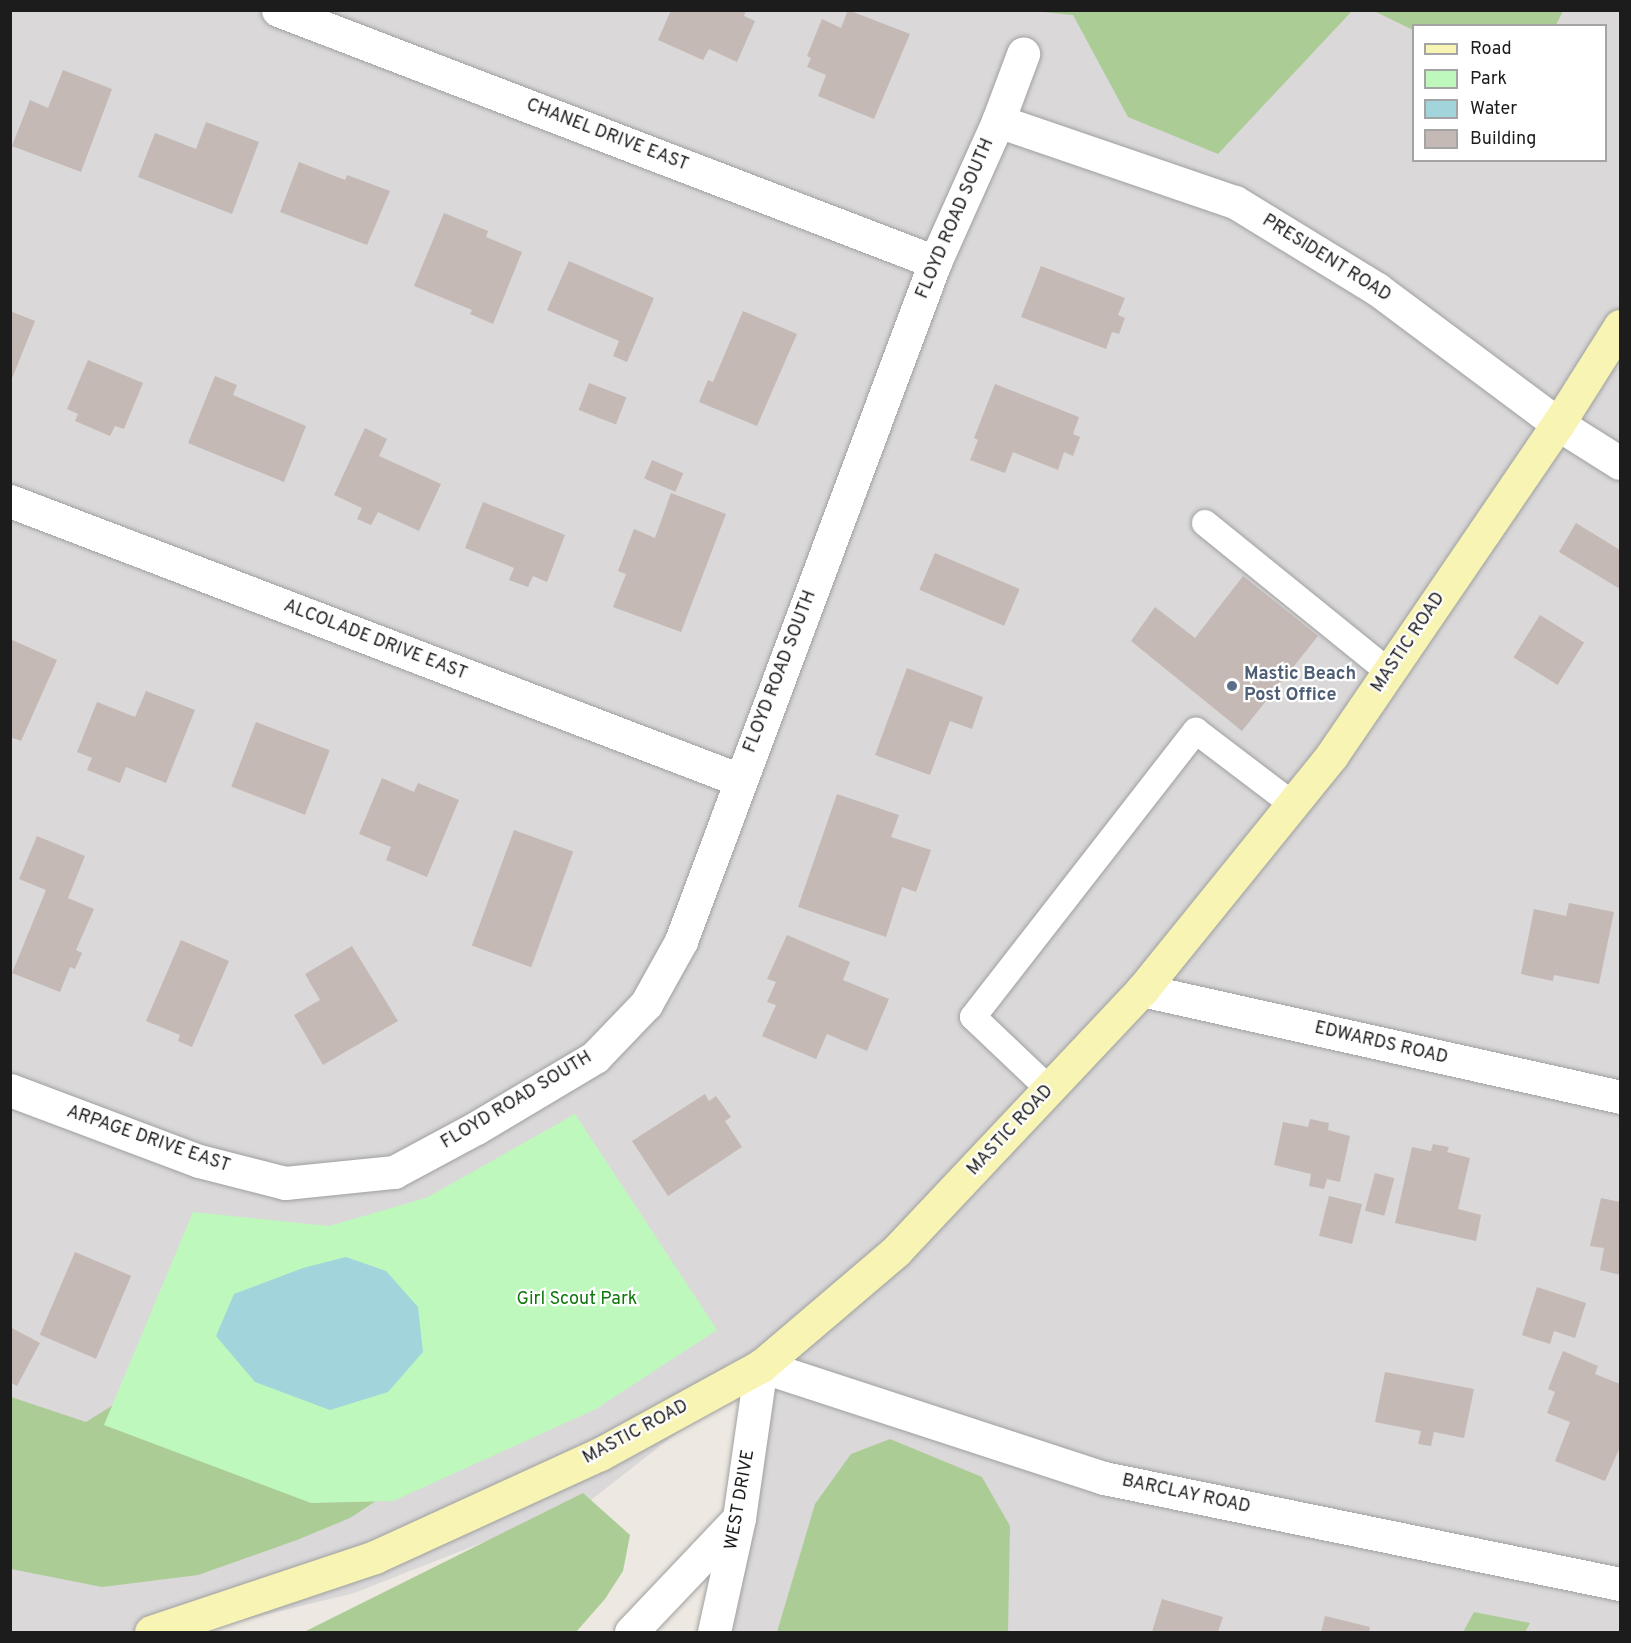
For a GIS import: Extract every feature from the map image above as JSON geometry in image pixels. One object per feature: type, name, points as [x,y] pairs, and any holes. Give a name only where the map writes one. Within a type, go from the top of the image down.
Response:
[{"type":"main road","name":"MASTIC ROAD","points":[[151,1632],[375,1557],[600,1454],[761,1366],[896,1251],[1142,990],[1332,755],[1558,424],[1620,326]]},
{"type":"street","name":"CHANEL DRIVE EAST","points":[[279,10],[935,262]]},
{"type":"street","name":"FLOYD ROAD SOUTH","points":[[394,1172],[476,1128],[595,1057],[646,1004],[681,941],[935,262],[998,121],[1023,54]]},
{"type":"street","name":"PRESIDENT ROAD","points":[[998,121],[1235,202],[1377,289],[1558,424],[1620,464]]},
{"type":"street","name":"ALCOLADE DRIVE EAST","points":[[10,501],[740,780]]},
{"type":"street","name":"EDWARDS ROAD","points":[[1142,990],[1620,1097]]},
{"type":"street","name":"ARPAGE DRIVE EAST","points":[[10,1090],[199,1161],[285,1183],[394,1172]]},
{"type":"street","name":"WEST DRIVE","points":[[714,1632],[740,1518],[761,1366]]},
{"type":"street","name":"BARCLAY ROAD","points":[[761,1366],[1104,1478],[1620,1584]]},
{"type":"street","points":[[631,1632],[740,1518]]},
{"type":"lane","points":[[1205,523],[1389,672]]},
{"type":"lane","points":[[1050,1090],[973,1017],[1196,731],[1293,804]]},
{"type":"shaded area","points":[[11,11],[1620,11],[1620,1632],[714,1632],[761,1367],[591,1500],[354,1593],[211,1628],[210,1632],[11,1632]]},
{"type":"green space","points":[[1352,10],[1218,154],[1128,117],[1073,15],[1033,11]]},
{"type":"green space","points":[[1563,10],[1556,24],[1412,24],[1412,30],[1374,11]]},
{"type":"green space","name":"Girl Scout Park","points":[[575,1114],[717,1330],[596,1409],[393,1501],[311,1503],[104,1425],[193,1212],[329,1226],[426,1198]]},
{"type":"green space","points":[[148,1383],[491,1425],[350,1518],[297,1540],[198,1575],[102,1587],[11,1569],[11,1397],[86,1422]]},
{"type":"green space","points":[[890,1439],[982,1477],[1010,1526],[1008,1632],[777,1632],[815,1504],[851,1454]]},
{"type":"green space","points":[[583,1493],[630,1535],[623,1571],[605,1599],[576,1632],[304,1632]]},
{"type":"green space","points":[[1474,1612],[1530,1623],[1525,1632],[1463,1632]]},
{"type":"water","points":[[346,1257],[386,1271],[418,1307],[423,1352],[388,1392],[330,1410],[255,1382],[216,1336],[234,1294],[303,1268]]},
{"type":"building","points":[[671,10],[746,10],[744,16],[755,21],[737,62],[709,49],[703,60],[658,40]]},
{"type":"building","points":[[848,10],[910,34],[874,119],[818,96],[826,75],[807,67],[811,58],[807,56],[822,19],[841,28]]},
{"type":"building","points":[[63,70],[112,89],[81,172],[12,146],[30,100],[48,108]]},
{"type":"building","points":[[206,122],[259,142],[232,214],[138,177],[155,133],[196,149]]},
{"type":"building","points":[[299,162],[345,180],[347,175],[390,191],[367,245],[280,212]]},
{"type":"building","points":[[444,213],[488,231],[486,237],[522,252],[493,324],[470,314],[472,310],[414,286]]},
{"type":"building","points":[[569,261],[654,298],[627,362],[613,356],[619,341],[547,310]]},
{"type":"building","points":[[1041,266],[1125,298],[1118,315],[1125,318],[1119,334],[1112,332],[1106,349],[1021,317]]},
{"type":"building","points":[[10,311],[35,321],[11,381],[10,381]]},
{"type":"building","points":[[743,311],[797,334],[757,426],[699,402],[708,380],[713,382]]},
{"type":"building","points":[[88,360],[143,383],[124,429],[115,426],[110,436],[75,421],[78,414],[67,409]]},
{"type":"building","points":[[215,376],[237,385],[233,395],[306,426],[284,482],[188,443]]},
{"type":"building","points":[[589,383],[626,397],[616,424],[579,410]]},
{"type":"building","points":[[995,384],[1079,417],[1073,434],[1080,437],[1073,456],[1064,452],[1058,470],[1013,452],[1005,473],[970,460],[978,440],[974,438]]},
{"type":"building","points":[[365,428],[387,439],[379,456],[441,484],[419,531],[378,512],[371,525],[357,519],[362,508],[334,495]]},
{"type":"building","points":[[652,460],[683,473],[675,492],[644,478]]},
{"type":"building","points":[[671,493],[726,514],[681,632],[613,607],[626,574],[618,571],[634,529],[655,538]]},
{"type":"building","points":[[483,502],[565,535],[547,582],[533,576],[528,587],[509,580],[514,568],[465,548]]},
{"type":"building","points":[[1576,523],[1620,550],[1620,589],[1559,552]]},
{"type":"building","points":[[935,553],[1020,589],[1004,626],[919,590]]},
{"type":"building","name":"Mastic Beach Post Office","points":[[1243,576],[1318,636],[1242,731],[1131,641],[1155,607],[1195,638]]},
{"type":"building","points":[[1540,615],[1584,643],[1558,685],[1514,657]]},
{"type":"building","points":[[10,639],[57,660],[21,741],[10,737]]},
{"type":"building","points":[[907,668],[983,697],[972,729],[950,721],[930,775],[875,755]]},
{"type":"building","points":[[146,691],[195,710],[166,783],[126,767],[120,783],[87,770],[92,758],[77,752],[97,702],[135,717]]},
{"type":"building","points":[[256,722],[330,750],[305,815],[231,786]]},
{"type":"building","points":[[382,778],[414,792],[418,783],[459,800],[427,877],[386,860],[391,847],[359,834]]},
{"type":"building","points":[[837,794],[899,815],[891,837],[931,850],[916,892],[902,887],[886,937],[798,907]]},
{"type":"building","points":[[514,830],[573,852],[531,967],[472,946]]},
{"type":"building","points":[[37,836],[85,856],[68,898],[94,909],[76,950],[82,953],[75,969],[70,967],[60,992],[12,973],[46,890],[19,879]]},
{"type":"building","points":[[1569,903],[1614,912],[1599,984],[1554,975],[1553,981],[1521,974],[1534,909],[1566,916]]},
{"type":"building","points":[[787,935],[850,962],[843,980],[889,999],[867,1051],[827,1034],[816,1059],[762,1036],[776,1005],[767,1002],[776,982],[767,979]]},
{"type":"building","points":[[181,940],[229,961],[192,1047],[178,1041],[180,1035],[146,1021]]},
{"type":"building","points":[[352,946],[398,1021],[323,1065],[294,1015],[320,1000],[305,974]]},
{"type":"building","points":[[705,1094],[709,1101],[716,1096],[731,1117],[725,1121],[742,1147],[668,1196],[632,1141]]},
{"type":"building","points":[[1310,1119],[1329,1123],[1328,1130],[1350,1136],[1340,1182],[1327,1179],[1324,1189],[1309,1186],[1311,1174],[1274,1165],[1283,1122],[1308,1127]]},
{"type":"building","points":[[1433,1144],[1449,1147],[1447,1152],[1470,1158],[1458,1209],[1481,1215],[1476,1241],[1395,1223],[1412,1147],[1431,1151]]},
{"type":"building","points":[[1375,1173],[1394,1178],[1384,1216],[1365,1211]]},
{"type":"building","points":[[1329,1196],[1362,1204],[1352,1244],[1319,1236]]},
{"type":"building","points":[[1601,1198],[1620,1202],[1620,1275],[1600,1270],[1604,1248],[1590,1246]]},
{"type":"building","points":[[75,1252],[131,1276],[96,1359],[40,1335]]},
{"type":"building","points":[[1537,1287],[1586,1303],[1575,1338],[1554,1331],[1550,1344],[1522,1335]]},
{"type":"building","points":[[10,1327],[40,1343],[17,1386],[10,1382]]},
{"type":"building","points":[[1563,1351],[1598,1366],[1595,1374],[1620,1384],[1620,1447],[1605,1481],[1555,1461],[1570,1422],[1547,1413],[1555,1392],[1548,1389]]},
{"type":"building","points":[[1385,1372],[1474,1389],[1464,1438],[1434,1432],[1431,1446],[1418,1444],[1421,1431],[1375,1422]]},
{"type":"building","points":[[1162,1599],[1223,1617],[1218,1632],[1152,1632]]},
{"type":"building","points":[[1325,1616],[1370,1627],[1369,1632],[1321,1632]]},
{"type":"place","name":"Mastic Beach Post Office","points":[[1232,686]]}]
